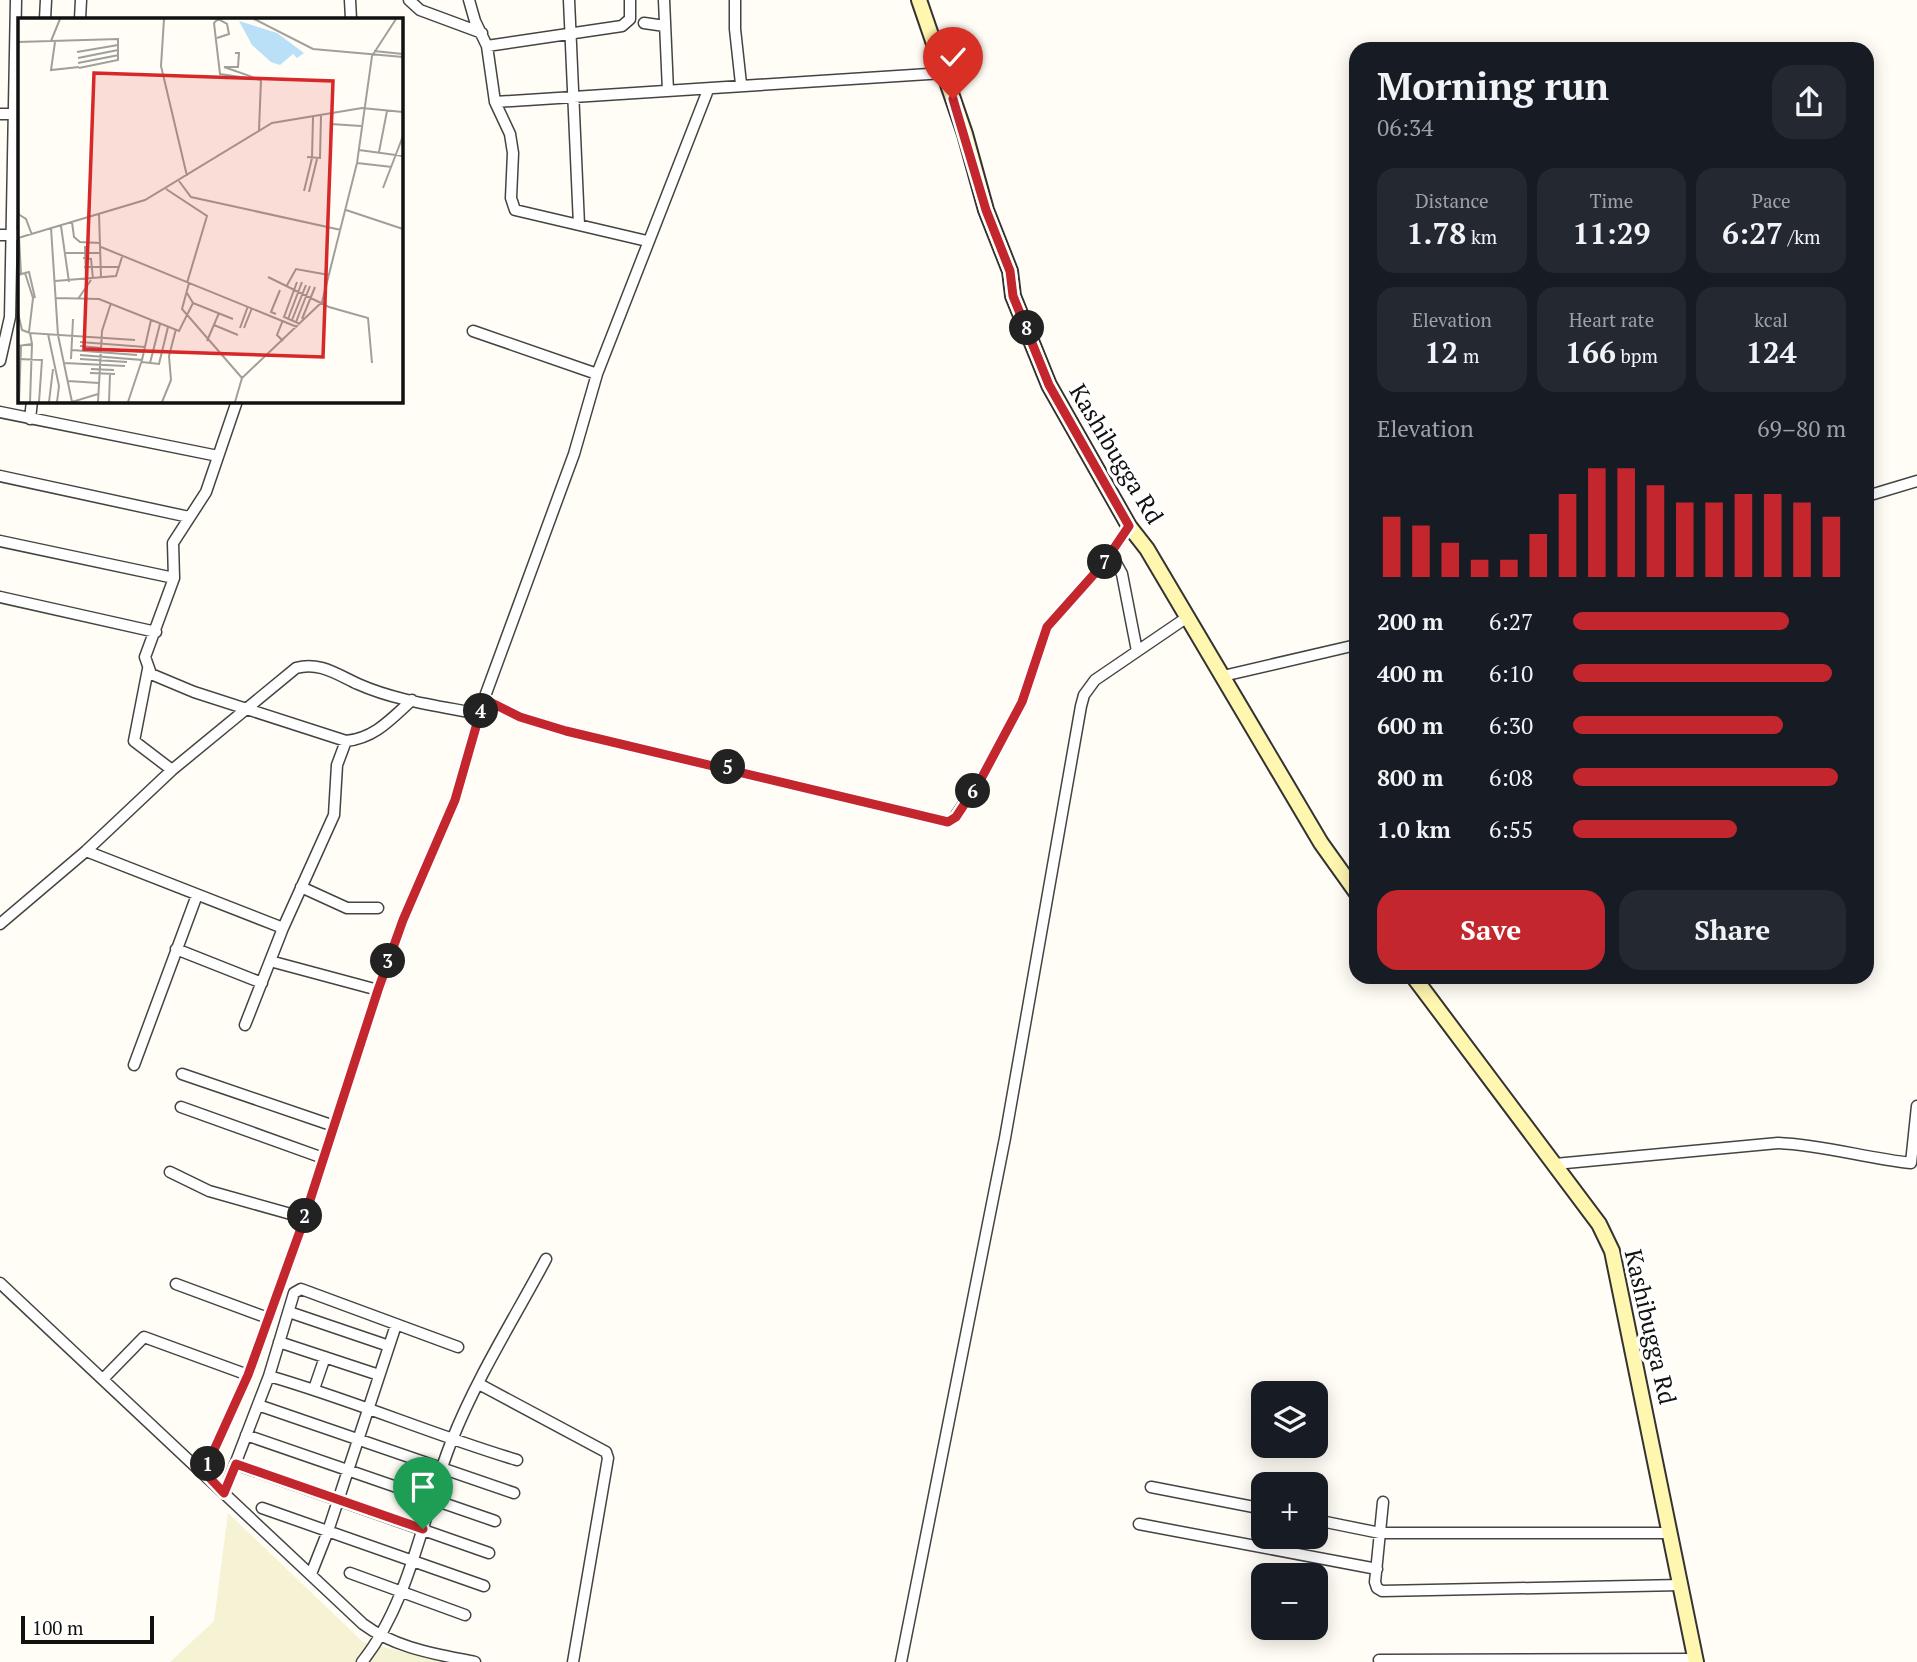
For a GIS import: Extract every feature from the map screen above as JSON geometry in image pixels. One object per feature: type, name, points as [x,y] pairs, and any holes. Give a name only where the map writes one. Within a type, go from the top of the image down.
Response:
[{"type":"main road","name":"Kashibugga Rd","points":[[919,0],[986,210],[1010,271],[1013,296],[1049,385],[1129,526],[1147,549],[1321,843],[1349,882]]},
{"type":"main road","name":"Kashibugga Rd","points":[[1419,984],[1599,1224],[1612,1251],[1696,1661]]},
{"type":"street","points":[[0,361],[15,316],[16,0]]},
{"type":"street","points":[[45,18],[46,0]]},
{"type":"street","points":[[80,18],[81,0]]},
{"type":"street","points":[[350,0],[351,18]]},
{"type":"street","points":[[409,0],[420,10],[482,33]]},
{"type":"street","points":[[469,0],[487,46],[495,102],[504,116],[511,144],[512,205],[522,213],[647,241]]},
{"type":"street","points":[[569,0],[576,97],[579,225]]},
{"type":"street","points":[[487,46],[628,23],[631,13],[630,0]]},
{"type":"street","points":[[664,0],[668,91]]},
{"type":"street","points":[[735,0],[741,84]]},
{"type":"street","points":[[643,23],[665,26]]},
{"type":"street","points":[[495,102],[708,90],[741,84],[944,72]]},
{"type":"street","points":[[204,1472],[248,1375],[305,1217],[403,920],[455,800],[484,699],[574,454],[597,374],[708,90]]},
{"type":"street","points":[[0,114],[16,113]]},
{"type":"street","points":[[0,235],[15,235]]},
{"type":"street","points":[[473,331],[597,374]]},
{"type":"street","points":[[30,419],[32,402]]},
{"type":"street","points":[[237,402],[206,492],[173,543],[174,578],[145,657],[151,674],[194,692],[346,741],[360,740],[377,732],[412,700]]},
{"type":"street","points":[[0,412],[218,456]]},
{"type":"street","points":[[0,476],[189,517]]},
{"type":"street","points":[[1874,494],[1917,481]]},
{"type":"street","points":[[484,699],[520,717],[566,731],[948,822],[956,817],[981,779],[1022,702],[1047,627],[1111,554],[1129,526]]},
{"type":"street","points":[[0,541],[174,578]]},
{"type":"street","points":[[1111,554],[1122,574],[1137,651]]},
{"type":"street","points":[[0,597],[156,632]]},
{"type":"street","points":[[901,1662],[1005,1138],[1084,695],[1095,680],[1186,618]]},
{"type":"street","points":[[1223,676],[1349,647]]},
{"type":"street","points":[[0,924],[86,851],[172,770],[296,668],[307,664],[412,700],[480,714]]},
{"type":"street","points":[[149,665],[134,741],[172,770]]},
{"type":"street","points":[[245,1025],[283,928],[334,815],[335,774],[346,741]]},
{"type":"street","points":[[86,851],[283,928]]},
{"type":"street","points":[[301,887],[347,908],[377,908]]},
{"type":"street","points":[[134,1065],[197,895]]},
{"type":"street","points":[[176,949],[262,983]]},
{"type":"street","points":[[270,961],[378,990]]},
{"type":"street","points":[[182,1074],[334,1126]]},
{"type":"street","points":[[1555,1164],[1778,1143],[1818,1146],[1871,1158],[1914,1163],[1917,1106]]},
{"type":"street","points":[[181,1107],[323,1157]]},
{"type":"street","points":[[170,1172],[209,1191],[305,1217]]},
{"type":"street","points":[[362,1662],[381,1638],[412,1560],[452,1440],[546,1259]]},
{"type":"street","points":[[0,1283],[381,1638],[475,1662]]},
{"type":"street","points":[[176,1284],[268,1318]]},
{"type":"street","points":[[224,1493],[269,1376],[294,1293],[301,1289],[458,1346]]},
{"type":"street","points":[[289,1312],[389,1346]]},
{"type":"street","points":[[311,1574],[339,1501],[396,1325]]},
{"type":"street","points":[[103,1379],[144,1336],[248,1375]]},
{"type":"street","points":[[279,1342],[379,1375]]},
{"type":"street","points":[[314,1389],[325,1357]]},
{"type":"street","points":[[269,1376],[314,1389],[452,1440],[517,1460]]},
{"type":"street","points":[[479,1384],[606,1452],[608,1458],[572,1662]]},
{"type":"street","points":[[258,1405],[514,1493]]},
{"type":"street","points":[[247,1435],[495,1521]]},
{"type":"street","points":[[236,1464],[489,1553]]},
{"type":"street","points":[[1151,1487],[1251,1506]]},
{"type":"street","points":[[1383,1502],[1377,1588],[1389,1592],[1681,1585]]},
{"type":"street","points":[[262,1508],[484,1586]]},
{"type":"street","points":[[1328,1522],[1380,1533],[1671,1533]]},
{"type":"street","points":[[1139,1524],[1377,1569]]},
{"type":"street","points":[[350,1573],[398,1593],[465,1615]]},
{"type":"street","points":[[1379,1660],[1696,1661]]},
{"type":"shaded area","points":[[228,1513],[363,1642],[445,1662],[170,1662],[214,1621]]},
{"type":"route","points":[[423,1529],[236,1464],[224,1493],[204,1472],[248,1375],[300,1231],[403,920],[455,800],[484,699],[520,717],[566,731],[662,751],[939,822],[948,822],[956,817],[981,779],[1022,702],[1047,627],[1104,563],[1129,526],[1049,385],[1013,296],[1010,271],[986,210],[953,99]]}]
